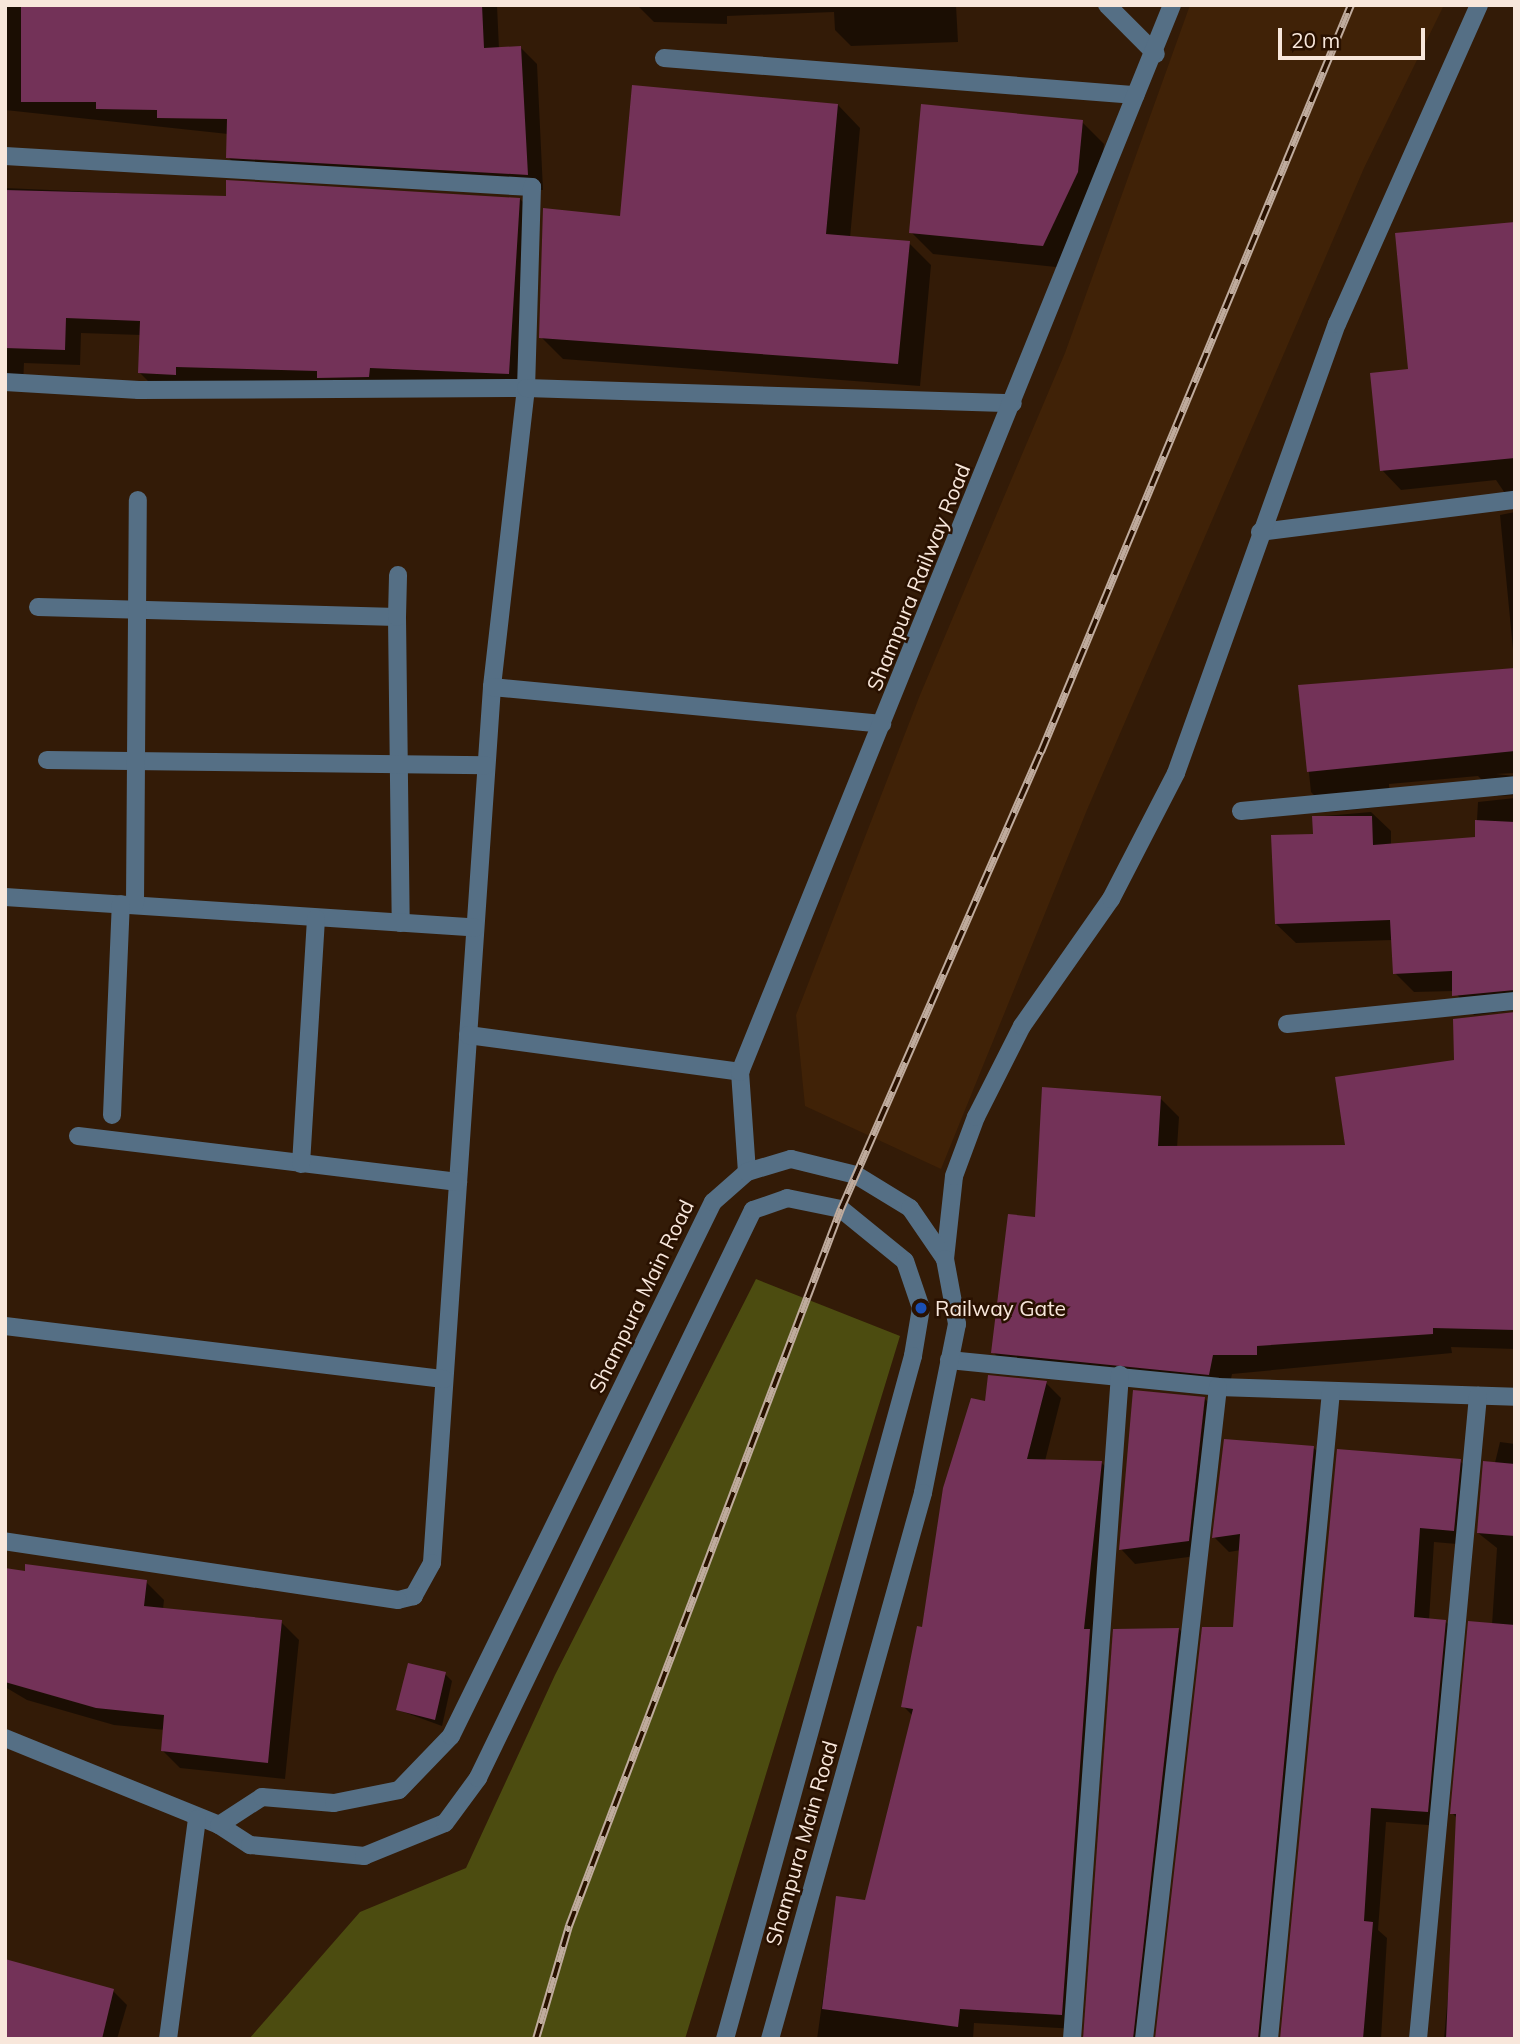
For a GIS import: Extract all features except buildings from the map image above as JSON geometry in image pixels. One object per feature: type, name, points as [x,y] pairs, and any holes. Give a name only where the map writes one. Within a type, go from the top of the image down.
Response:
[{"type":"street","points":[[1107,5],[1156,54]]},
{"type":"street","name":"Shampura Railway Road","points":[[747,1171],[740,1072],[1136,96],[1156,54],[1172,5]]},
{"type":"street","points":[[945,1259],[954,1176],[976,1117],[1022,1026],[1111,899],[1176,773],[1260,532],[1337,324],[1479,5]]},
{"type":"street","points":[[664,58],[1136,96]]},
{"type":"street","points":[[5,156],[532,187],[526,388],[492,687],[432,1563],[414,1596],[398,1600],[5,1541]]},
{"type":"street","points":[[5,382],[139,390],[526,388],[1013,403]]},
{"type":"street","points":[[112,1115],[136,758],[138,500]]},
{"type":"street","points":[[1260,532],[1515,500]]},
{"type":"street","points":[[398,576],[401,923]]},
{"type":"street","points":[[38,607],[139,612],[397,617]]},
{"type":"street","points":[[492,687],[882,724]]},
{"type":"street","points":[[47,760],[136,758],[486,765]]},
{"type":"street","points":[[1241,811],[1515,785]]},
{"type":"street","points":[[5,897],[475,927]]},
{"type":"street","points":[[301,1164],[316,918]]},
{"type":"street","points":[[1287,1024],[1515,1001]]},
{"type":"street","points":[[468,1035],[740,1072]]},
{"type":"street","points":[[78,1136],[457,1182]]},
{"type":"street","name":"Shampura Main Road","points":[[219,1825],[262,1797],[334,1803],[398,1790],[451,1736],[563,1516],[669,1281],[713,1202],[747,1171],[791,1159],[856,1175],[910,1208],[945,1259],[957,1324],[923,1493],[770,2039]]},
{"type":"street","name":"Shampura Main Road","points":[[5,1738],[219,1825],[250,1845],[363,1856],[444,1822],[478,1778],[753,1210],[787,1199],[841,1209],[905,1261],[921,1308],[913,1356],[725,2039]]},
{"type":"street","points":[[5,1326],[444,1379]]},
{"type":"street","points":[[949,1360],[1120,1375],[1218,1387],[1515,1397]]},
{"type":"street","points":[[1072,2039],[1120,1375]]},
{"type":"street","points":[[1144,2039],[1218,1387]]},
{"type":"street","points":[[1269,2039],[1331,1391]]},
{"type":"street","points":[[1418,2039],[1478,1396]]},
{"type":"street","points":[[168,2039],[197,1818]]},
{"type":"shaded area","points":[[1190,5],[1444,5],[1364,168],[1087,810],[941,1169],[805,1106],[796,1015],[920,695],[1065,353]]},
{"type":"shaded area","points":[[756,1279],[900,1336],[685,2039],[249,2039],[360,1912],[466,1868],[555,1675]]},
{"type":"railway","points":[[536,2039],[569,1926],[841,1209],[1041,752],[1351,5]]},
{"type":"place","name":"Railway Gate","points":[[921,1308]]}]
